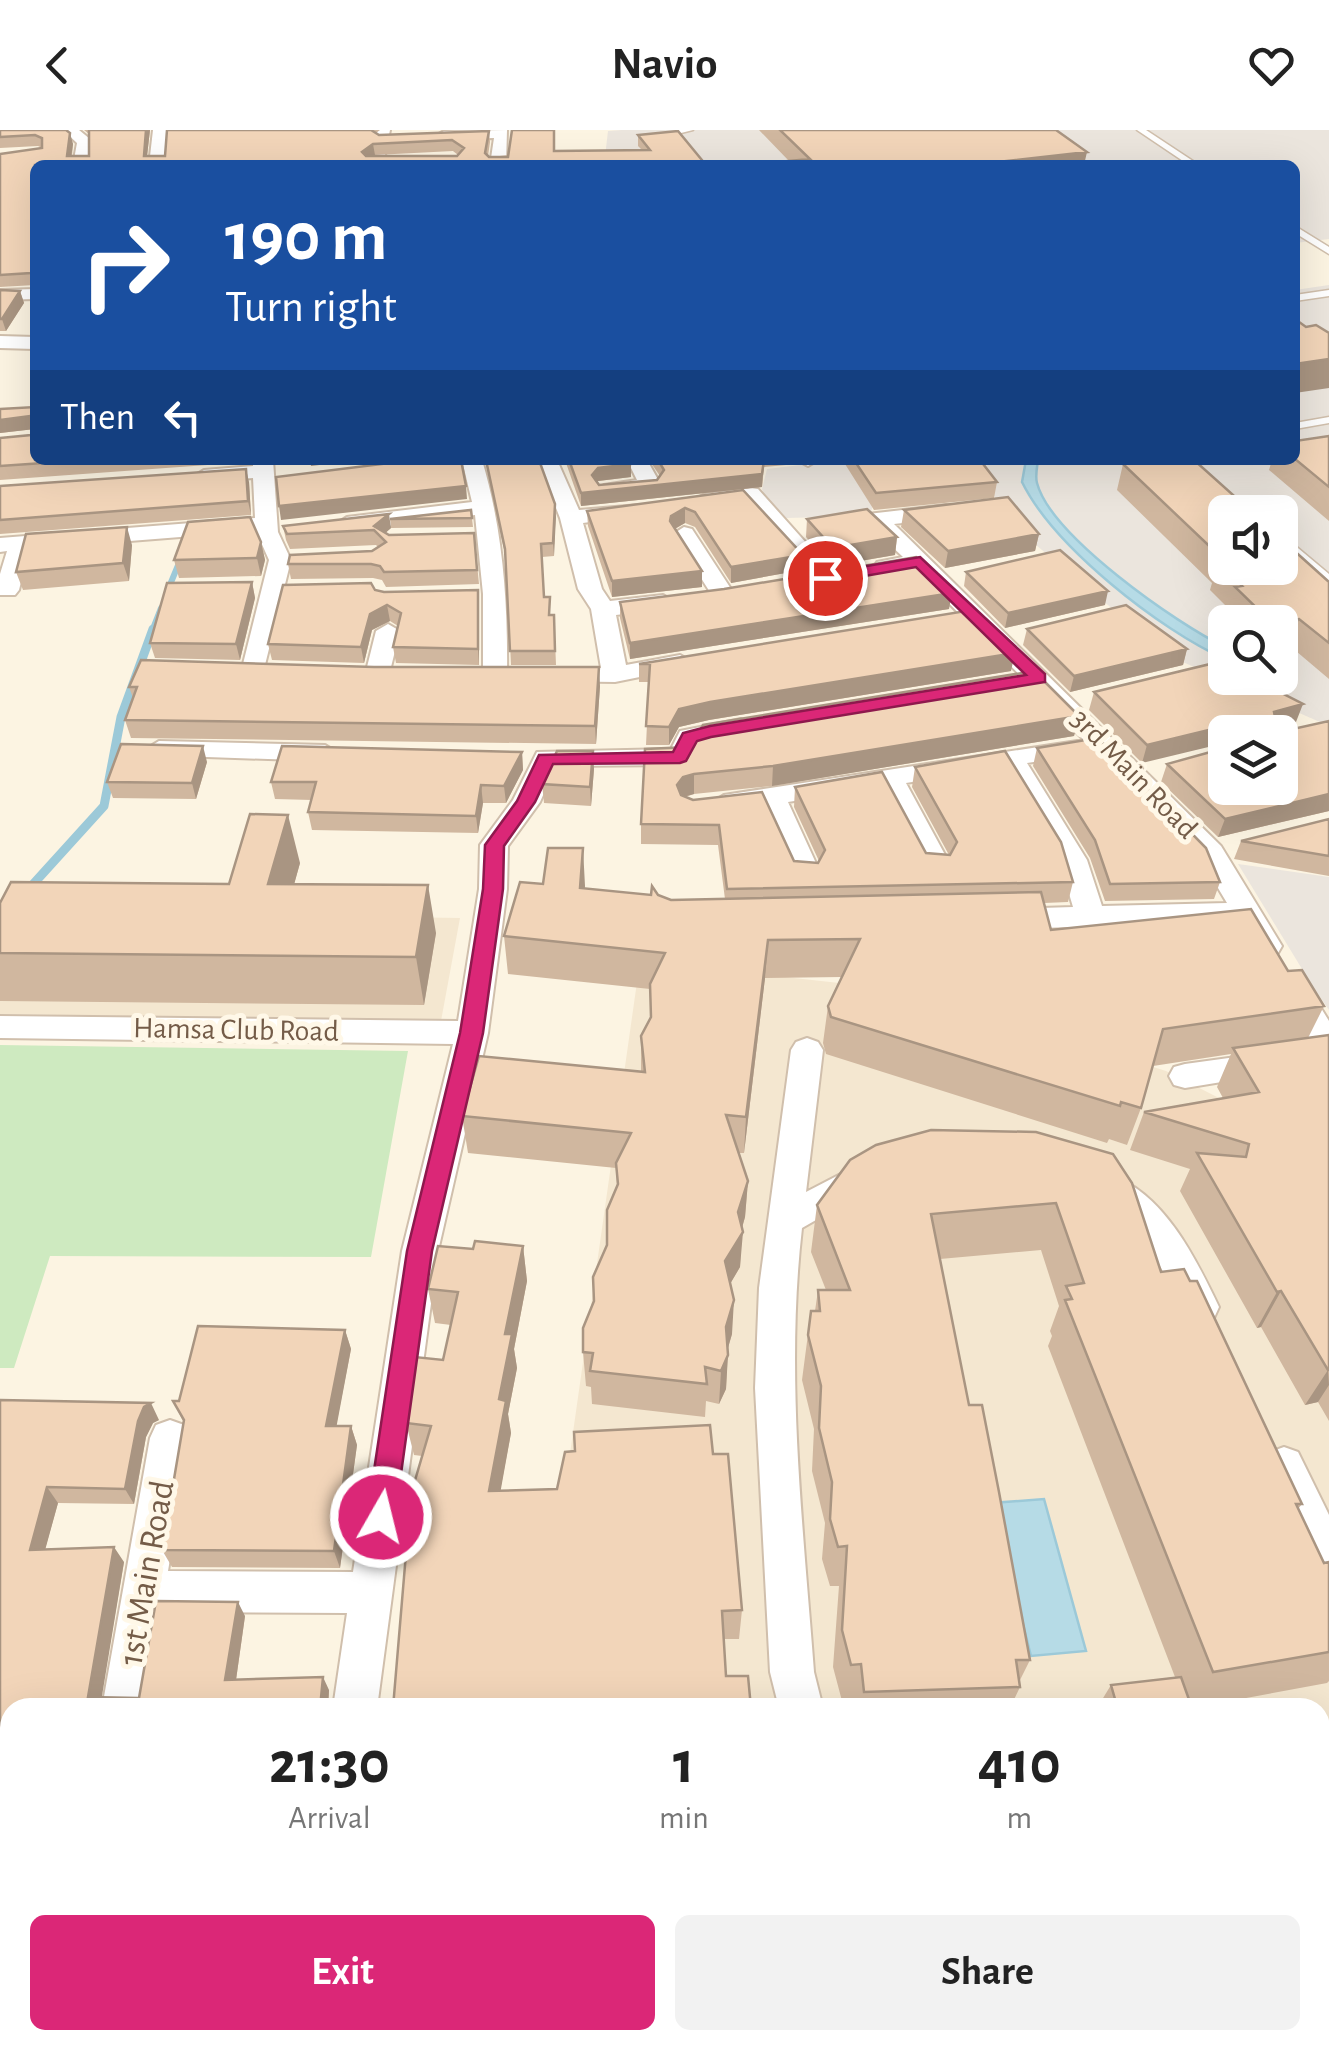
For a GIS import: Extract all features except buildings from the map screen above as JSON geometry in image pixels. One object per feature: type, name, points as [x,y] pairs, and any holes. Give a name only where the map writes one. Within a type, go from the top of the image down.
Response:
[{"type":"street","points":[[70,130],[85,142],[81,160]]},
{"type":"street","points":[[157,160],[160,130]]},
{"type":"street","points":[[432,136],[521,132]]},
{"type":"street","points":[[499,160],[502,133]]},
{"type":"street","points":[[377,160],[387,135]]},
{"type":"street","points":[[0,295],[30,294]]},
{"type":"street","points":[[0,342],[30,342]]},
{"type":"street","points":[[474,465],[487,507],[480,537],[505,677],[624,672],[700,659]]},
{"type":"street","points":[[551,465],[578,500],[590,589],[603,609],[624,672]]},
{"type":"street","points":[[578,500],[650,485],[640,465]]},
{"type":"street","points":[[188,477],[269,473],[273,528],[289,560],[274,588],[253,672]]},
{"type":"street","points":[[690,502],[750,494],[760,509],[844,574]]},
{"type":"street","points":[[578,500],[650,507]]},
{"type":"street","points":[[324,526],[487,507]]},
{"type":"street","name":"3rd Main Road","points":[[975,508],[876,519],[1039,678],[1076,702],[1104,742],[1210,852],[1329,1047]]},
{"type":"street","points":[[7,590],[10,544],[273,528]]},
{"type":"street","points":[[684,534],[723,595]]},
{"type":"street","points":[[791,583],[920,561]]},
{"type":"street","points":[[940,580],[975,573]]},
{"type":"street","points":[[603,609],[757,589]]},
{"type":"street","points":[[936,622],[976,616]]},
{"type":"street","points":[[378,675],[388,630]]},
{"type":"street","points":[[1000,640],[1037,632]]},
{"type":"street","points":[[1000,684],[1039,678]]},
{"type":"street","points":[[356,1698],[420,1251],[472,1033],[493,889],[494,845],[526,802],[536,758],[680,757],[690,737],[768,722]]},
{"type":"street","points":[[694,807],[1012,760],[1104,742]]},
{"type":"street","points":[[124,748],[354,754]]},
{"type":"street","points":[[1012,760],[1073,860],[1091,917]]},
{"type":"street","points":[[1138,776],[1172,767]]},
{"type":"street","points":[[890,779],[936,864]]},
{"type":"street","points":[[772,798],[806,872]]},
{"type":"street","points":[[1210,852],[1244,844]]},
{"type":"street","points":[[973,919],[1246,912]]},
{"type":"street","name":"Hamsa Club Road","points":[[0,1027],[472,1033]]},
{"type":"street","points":[[798,1698],[792,1672],[774,1388],[777,1288],[807,1050]]},
{"type":"street","points":[[1184,1076],[1329,1056]]},
{"type":"street","points":[[788,1219],[854,1180],[884,1171]]},
{"type":"street","points":[[1076,1180],[1113,1190],[1158,1230],[1216,1334]]},
{"type":"street","name":"1st Main Road","points":[[126,1698],[170,1438]]},
{"type":"street","points":[[1271,1438],[1329,1560]]},
{"type":"street","points":[[142,1590],[370,1593]]},
{"type":"lane","points":[[681,131],[689,130]]},
{"type":"lane","points":[[1141,130],[1187,160]]},
{"type":"lane","points":[[1300,233],[1329,252]]},
{"type":"lane","points":[[1300,297],[1329,293]]},
{"type":"lane","points":[[1300,425],[1329,420]]},
{"type":"lane","points":[[1298,553],[1329,580]]},
{"type":"shaded area","points":[[1329,130],[1329,239],[1300,242],[1300,160],[605,160],[608,131]]},
{"type":"shaded area","points":[[1329,285],[1329,726],[1258,695],[1298,695],[1298,605],[1208,605],[1208,673],[1169,656],[1024,535],[978,475],[878,487],[870,516],[786,518],[768,506],[762,489],[767,469],[801,465],[1300,465],[1300,289]]},
{"type":"shaded area","points":[[1238,864],[1329,877],[1329,1010],[1313,987]]},
{"type":"shaded area","points":[[0,911],[460,918],[441,1021],[0,1014]]},
{"type":"shaded area","points":[[640,961],[912,991],[1166,1071],[1286,1132],[1329,1199],[1329,1698],[535,1698]]},
{"type":"green space","points":[[0,1045],[408,1051],[371,1257],[50,1256],[14,1368],[0,1368]]},
{"type":"water","points":[[1025,465],[1037,465],[1037,483],[1066,528],[1118,576],[1208,638],[1208,650],[1111,584],[1037,507],[1022,482]]},
{"type":"water","points":[[1044,1499],[1086,1651],[1031,1656],[992,1503]]},
{"type":"waterway","points":[[167,592],[179,563],[185,561]]},
{"type":"waterway","points":[[152,631],[161,608]]},
{"type":"waterway","points":[[26,892],[104,806],[121,717],[153,629]]},
{"type":"route","points":[[381,1517],[420,1251],[472,1033],[493,889],[494,845],[526,802],[546,758],[680,757],[690,737],[710,732],[1039,678],[920,561],[825,578]]}]
